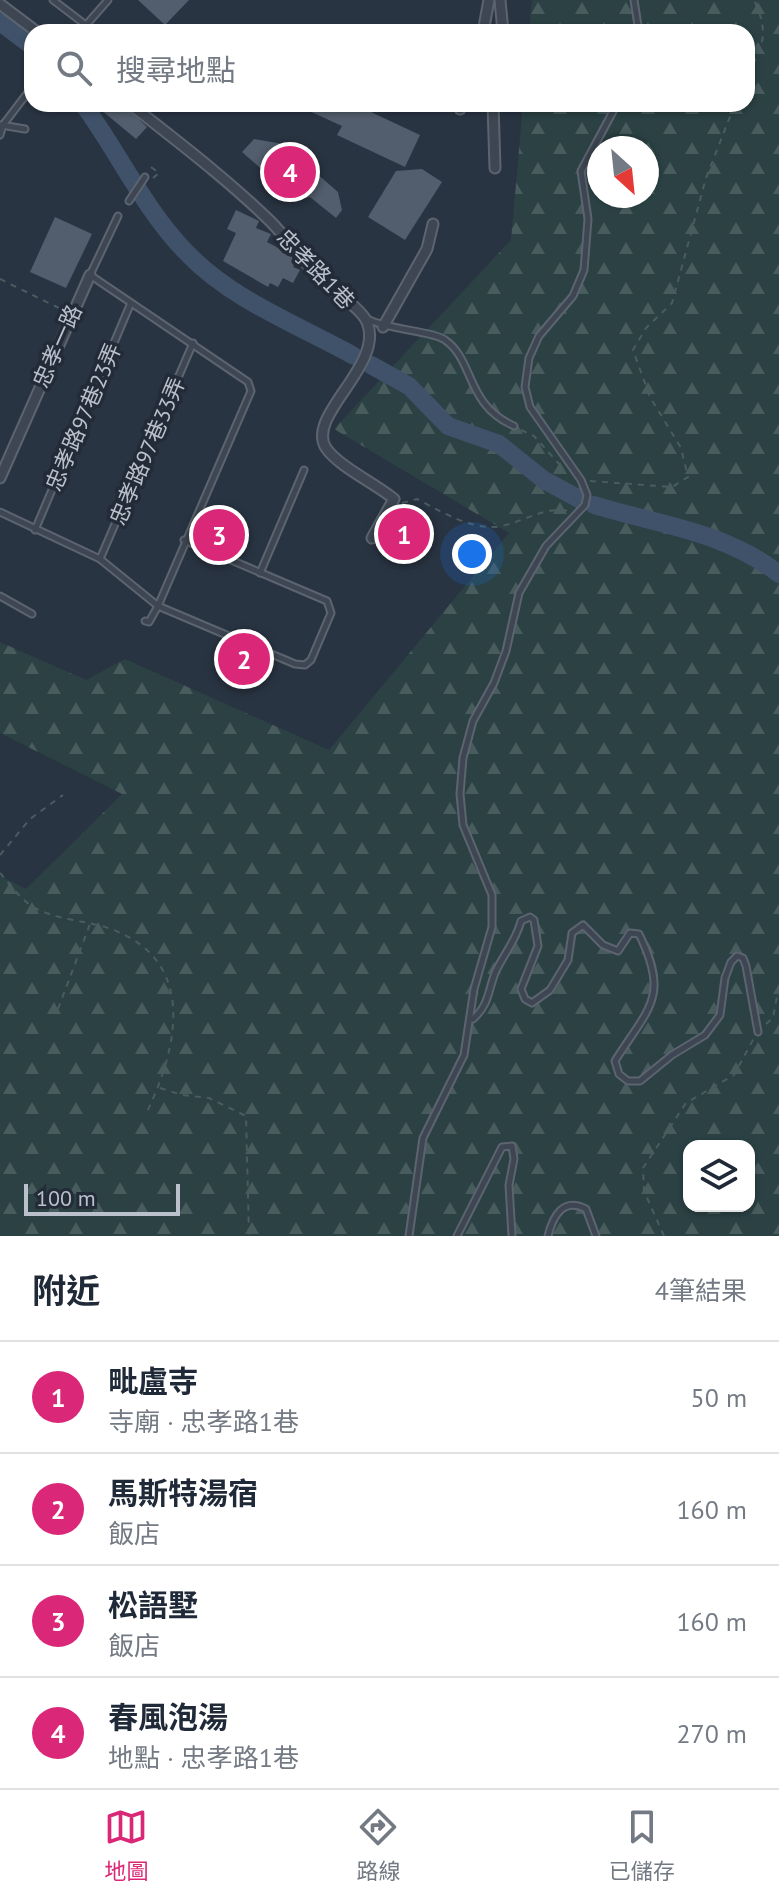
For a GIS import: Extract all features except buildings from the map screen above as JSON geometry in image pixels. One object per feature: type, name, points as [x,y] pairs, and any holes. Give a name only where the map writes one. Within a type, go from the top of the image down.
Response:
[{"type":"street","points":[[484,24],[489,0]]},
{"type":"street","points":[[500,0],[502,24]]},
{"type":"street","points":[[0,4],[26,24]]},
{"type":"street","name":"忠孝路1巷","points":[[140,112],[222,176],[273,224],[325,283],[366,319],[371,337],[365,356],[322,429],[323,445],[332,456],[394,499]]},
{"type":"street","points":[[493,112],[495,168]]},
{"type":"street","points":[[383,327],[427,249],[433,224]]},
{"type":"street","name":"忠孝一路","points":[[0,478],[70,314],[90,275]]},
{"type":"street","points":[[372,538],[394,499]]},
{"type":"lane","points":[[53,0],[83,24]]},
{"type":"lane","points":[[88,24],[108,0]]},
{"type":"lane","points":[[634,0],[638,24]]},
{"type":"lane","points":[[0,135],[1,125],[24,97]]},
{"type":"lane","points":[[409,1236],[423,1138],[464,1055],[472,1019],[474,989],[492,927],[492,895],[463,825],[460,794],[463,758],[473,721],[494,683],[506,651],[519,593],[546,546],[579,512],[587,495],[581,480],[530,407],[525,387],[529,358],[539,336],[573,296],[584,270],[588,219],[581,171],[613,112]]},
{"type":"lane","points":[[1,125],[25,129]]},
{"type":"lane","points":[[129,201],[145,177]]},
{"type":"lane","name":"忠孝一路","points":[[90,275],[118,216]]},
{"type":"lane","points":[[90,275],[130,305],[193,343],[248,382],[251,391],[158,606],[149,622],[145,621]]},
{"type":"lane","name":"忠孝路97巷23弄","points":[[35,530],[130,305]]},
{"type":"lane","points":[[366,319],[383,327],[436,335],[447,340],[483,404],[499,420],[514,426]]},
{"type":"lane","name":"忠孝路97巷33弄","points":[[100,559],[193,343]]},
{"type":"lane","points":[[260,573],[304,470]]},
{"type":"lane","points":[[0,512],[100,559],[158,606],[295,664],[305,665],[311,660],[331,613],[327,601],[184,540]]},
{"type":"lane","points":[[0,596],[32,614]]},
{"type":"lane","points":[[472,1019],[488,1002],[495,973],[518,935],[521,921],[530,917],[534,920],[538,946],[521,989],[525,999],[532,1003],[550,990],[568,960],[572,933],[577,927],[583,925],[603,945],[618,951],[630,933],[639,934],[651,958],[657,981],[654,1001],[615,1061],[619,1074],[628,1081],[640,1081],[672,1055],[705,1035],[720,1015],[725,978],[737,956],[743,958],[746,966],[758,1032]]},
{"type":"lane","points":[[457,1236],[502,1147],[512,1146],[514,1159],[509,1185],[512,1236]]},
{"type":"lane","points":[[548,1236],[554,1217],[564,1206],[577,1204],[586,1209],[596,1236]]},
{"type":"path","points":[[754,0],[765,23],[760,52],[755,61]]},
{"type":"path","points":[[581,480],[650,488],[672,487],[688,477],[681,448],[650,397],[633,350],[646,328],[672,303],[706,178],[732,112]]},
{"type":"path","points":[[145,177],[153,178],[159,173],[151,167]]},
{"type":"path","points":[[0,279],[70,314]]},
{"type":"path","points":[[514,426],[534,436],[555,459]]},
{"type":"path","points":[[394,499],[405,505],[417,499],[454,518],[498,527],[556,508],[579,512]]},
{"type":"path","points":[[0,855],[30,819],[63,795]]},
{"type":"path","points":[[0,873],[31,906],[111,929],[162,964],[173,991],[171,1050],[146,1114]]},
{"type":"path","points":[[58,1009],[90,924]]},
{"type":"path","points":[[664,1236],[644,1191],[643,1168],[686,1103],[734,1075],[758,1032],[773,1018],[779,985]]},
{"type":"path","points":[[159,1087],[182,1095],[209,1098],[246,1116],[249,1236]]},
{"type":"green space","points":[[532,0],[779,0],[779,1236],[0,1236],[0,876],[26,889],[122,794],[0,733],[0,642],[86,680],[125,659],[329,750],[509,533],[334,429],[511,240],[522,112],[755,112],[755,24],[530,24]]},
{"type":"waterway","points":[[0,22],[24,40]]},
{"type":"waterway","points":[[88,112],[145,201],[188,254],[246,299],[354,356]]},
{"type":"waterway","points":[[371,365],[409,386],[448,426],[499,444],[544,480],[581,500]]},
{"type":"waterway","points":[[594,505],[713,539],[736,548],[779,574]]},
{"type":"place","name":"春風泡湯","points":[[290,172]]},
{"type":"place","name":"毗盧寺","points":[[404,534]]},
{"type":"place","name":"松語墅","points":[[219,535]]},
{"type":"place","name":"馬斯特湯宿","points":[[244,659]]}]
